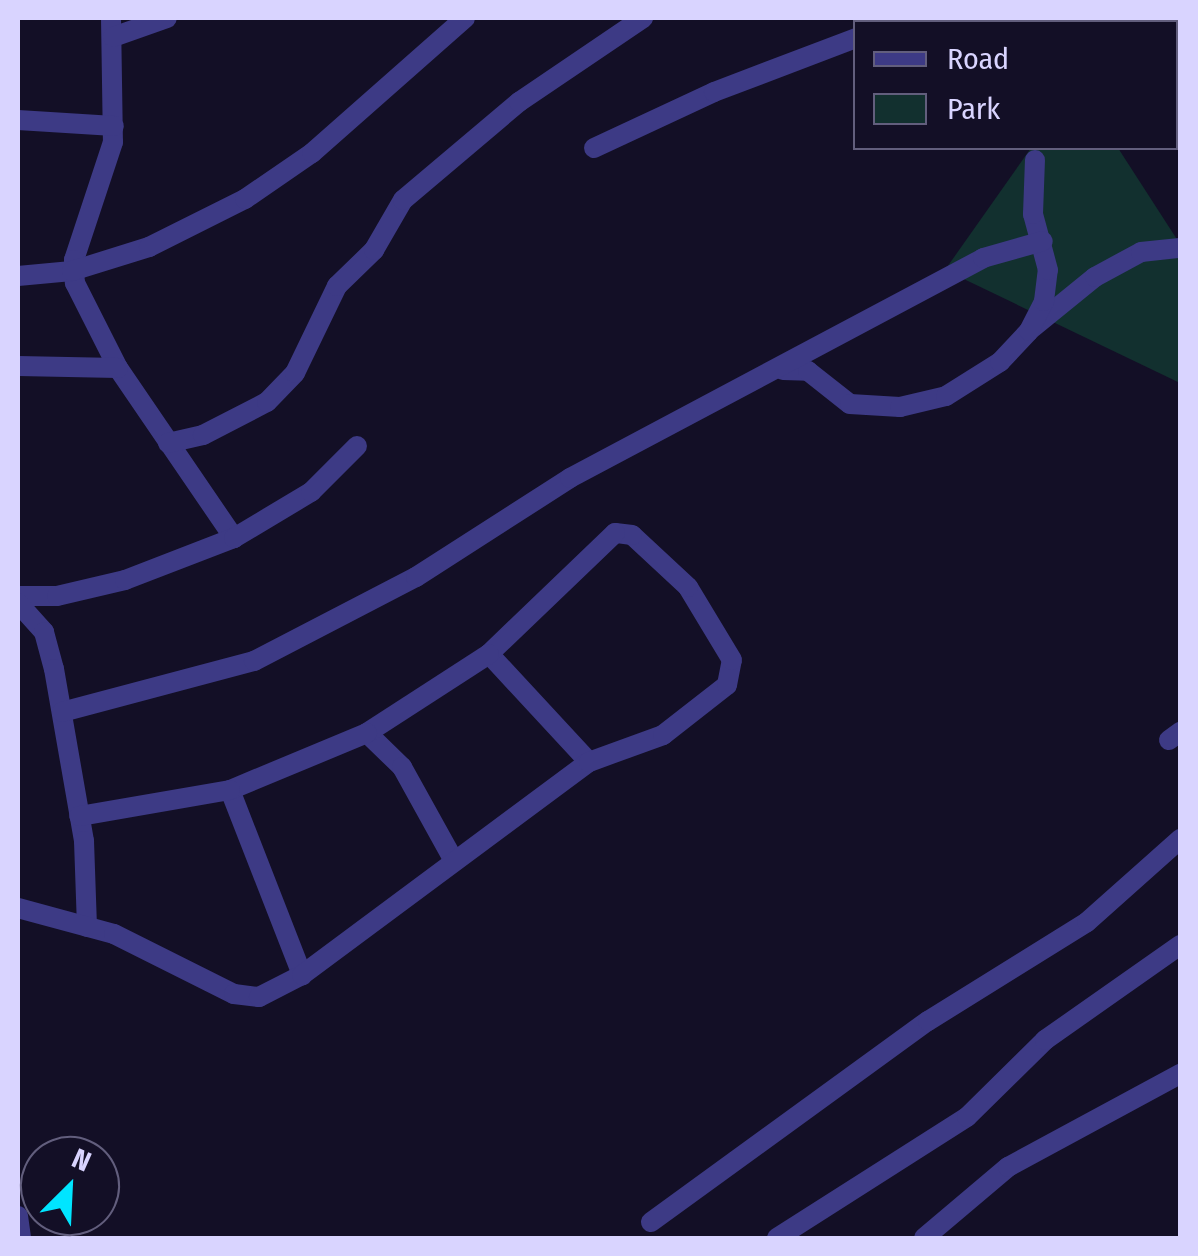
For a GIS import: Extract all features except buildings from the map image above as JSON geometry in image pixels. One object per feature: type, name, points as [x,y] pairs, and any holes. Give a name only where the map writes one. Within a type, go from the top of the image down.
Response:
[{"type":"street","points":[[167,18],[112,27],[114,126],[109,165],[72,271],[118,368],[234,538]]},
{"type":"street","points":[[18,276],[72,271],[164,240],[274,182],[464,18]]},
{"type":"street","points":[[168,443],[204,435],[267,402],[294,373],[337,286],[374,250],[403,200],[519,102],[643,18]]},
{"type":"street","points":[[594,148],[853,39]]},
{"type":"street","points":[[18,120],[114,126]]},
{"type":"street","points":[[1030,331],[1044,301],[1043,241],[1034,214],[1035,160]]},
{"type":"street","points":[[62,712],[254,661],[416,577],[570,478],[983,258],[1043,241]]},
{"type":"street","points":[[758,380],[793,366],[850,404],[900,408],[946,396],[1000,362],[1030,331],[1126,260],[1180,248]]},
{"type":"street","points":[[18,366],[118,368]]},
{"type":"street","points":[[18,599],[57,596],[125,580],[234,538],[310,492],[357,446]]},
{"type":"street","points":[[18,908],[87,927],[234,994],[259,996],[302,975],[589,762],[662,735],[727,685],[732,660],[688,587],[632,534],[614,534],[489,654],[367,733],[230,790],[79,816]]},
{"type":"street","points":[[18,599],[44,632],[62,712],[79,816],[87,927]]},
{"type":"street","points":[[489,654],[589,762]]},
{"type":"street","points":[[367,733],[402,767],[454,861]]},
{"type":"street","points":[[230,790],[302,975]]},
{"type":"street","points":[[650,1222],[928,1020],[1087,922],[1180,840]]},
{"type":"street","points":[[776,1238],[967,1117],[1045,1040],[1180,945]]},
{"type":"street","points":[[924,1238],[1008,1167],[1180,1074]]},
{"type":"street","points":[[18,1216],[21,1238]]},
{"type":"green space","points":[[1030,150],[1119,150],[1180,244],[1180,383],[945,270]]}]
